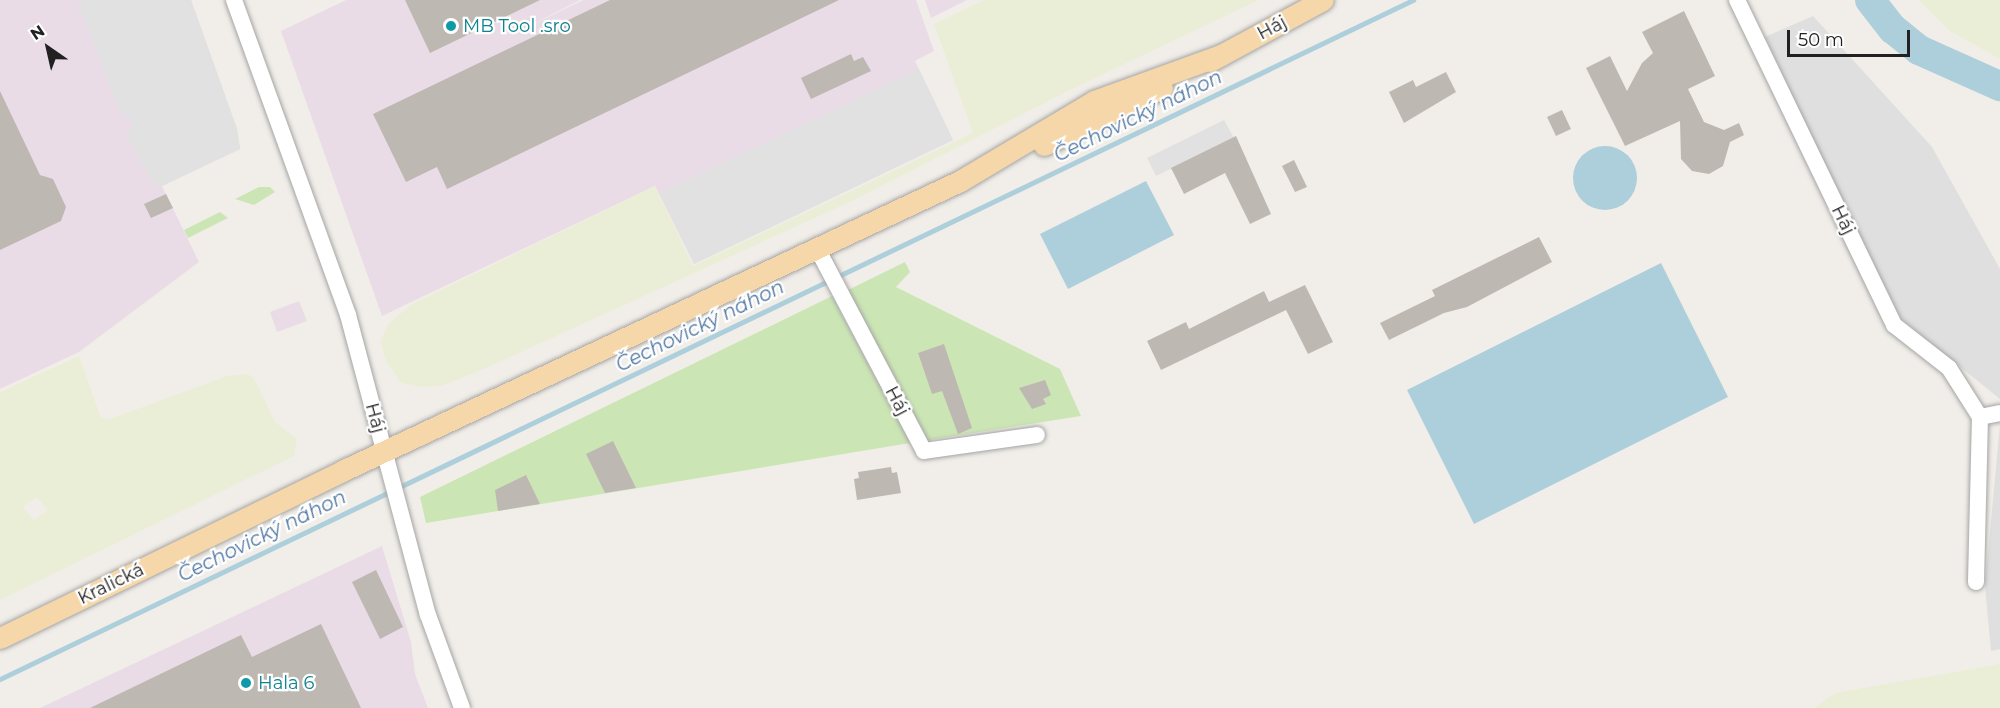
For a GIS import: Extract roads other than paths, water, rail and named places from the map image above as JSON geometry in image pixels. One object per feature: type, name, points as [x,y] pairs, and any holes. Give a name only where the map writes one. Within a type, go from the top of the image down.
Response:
[{"type":"main road","name":"Háj","points":[[384,452],[960,181],[1103,117],[1323,0]]},
{"type":"main road","name":"Kralická","points":[[0,638],[384,452]]},
{"type":"street","name":"Háj","points":[[234,0],[348,315],[384,452]]},
{"type":"street","name":"Háj","points":[[1737,0],[1894,325],[1949,368],[1980,417]]},
{"type":"street","name":"Háj","points":[[818,249],[924,451],[1037,435]]},
{"type":"street","points":[[1976,582],[1980,417],[2000,413]]},
{"type":"street","points":[[384,452],[432,627],[462,708]]},
{"type":"water","points":[[1605,146],[1617,148],[1628,155],[1635,166],[1637,178],[1635,190],[1628,201],[1617,208],[1605,210],[1593,208],[1582,201],[1575,190],[1573,178],[1575,166],[1582,155],[1593,148]]},
{"type":"water","points":[[1146,181],[1174,235],[1068,289],[1040,234]]},
{"type":"water","points":[[1661,263],[1728,397],[1474,524],[1407,390]]},
{"type":"waterway","name":"Čechovický náhon","points":[[0,679],[1413,0]]},
{"type":"waterway","points":[[1870,0],[1893,29],[1919,50],[2000,86]]},
{"type":"place","name":"MB Tool .sro","points":[[451,26]]},
{"type":"place","name":"Hala 6","points":[[246,683]]}]
